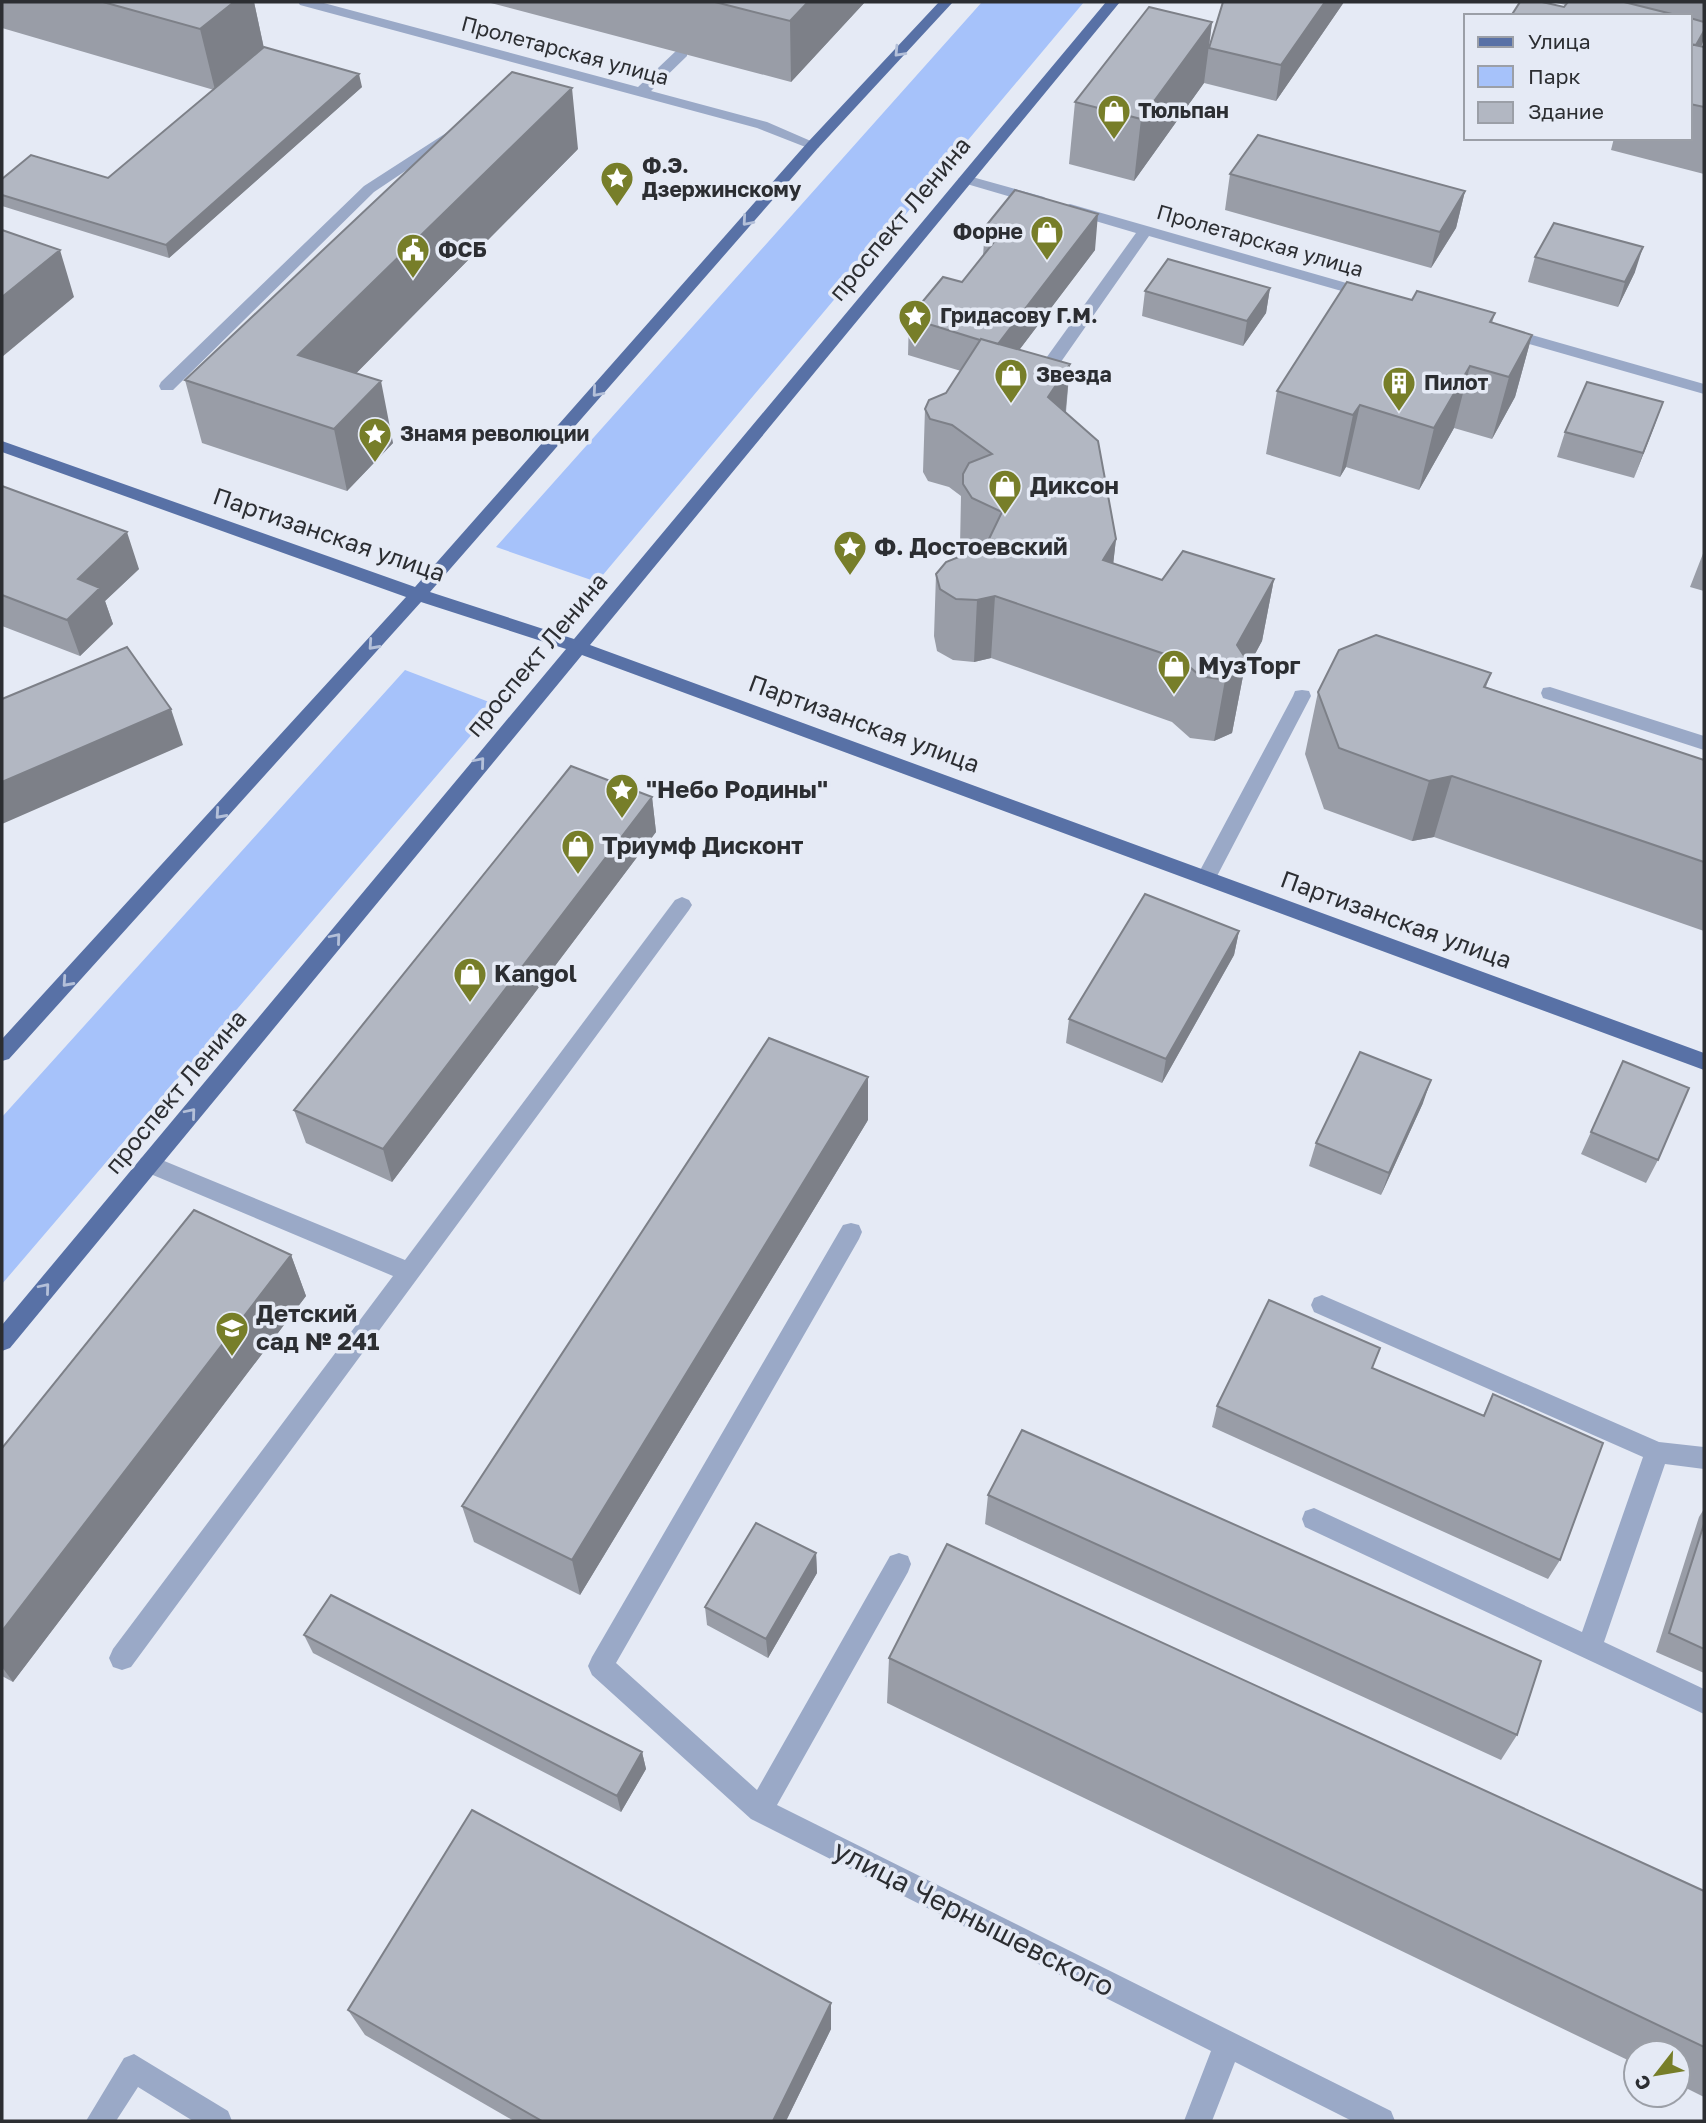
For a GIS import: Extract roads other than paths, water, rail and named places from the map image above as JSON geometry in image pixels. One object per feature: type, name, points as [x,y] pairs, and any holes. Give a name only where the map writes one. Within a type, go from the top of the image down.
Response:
[{"type":"main road","points":[[2,1053],[419,595],[813,145],[946,2]]},
{"type":"main road","name":"проспект Ленина","points":[[2,1341],[1112,2]]},
{"type":"main road","name":"Партизанская улица","points":[[2,446],[419,595],[576,646],[1704,1062]]},
{"type":"street","name":"Пролетарская улица","points":[[305,2],[762,125],[813,145]]},
{"type":"street","points":[[640,93],[681,53]]},
{"type":"street","points":[[512,79],[531,64]]},
{"type":"street","points":[[167,386],[369,189],[469,123]]},
{"type":"street","name":"Пролетарская улица","points":[[965,179],[1385,298]]},
{"type":"street","points":[[1050,366],[1146,230]]},
{"type":"street","points":[[1492,328],[1704,389]]},
{"type":"street","points":[[1550,693],[1704,743]]},
{"type":"street","points":[[1206,878],[1302,696]]},
{"type":"street","points":[[122,1658],[682,905]]},
{"type":"street","points":[[149,1164],[409,1272]]},
{"type":"street","name":"улица Чернышевского","points":[[851,1231],[601,1666],[760,1810],[1381,2121]]},
{"type":"street","points":[[1322,1305],[1657,1452],[1704,1458]]},
{"type":"street","points":[[1589,1648],[1657,1452]]},
{"type":"street","points":[[1314,1519],[1704,1702]]},
{"type":"street","points":[[760,1810],[899,1564]]},
{"type":"street","points":[[1198,2121],[1227,2046]]},
{"type":"street","points":[[100,2121],[134,2068],[218,2121]]},
{"type":"place","name":"Тюльпан","points":[[1114,141]]},
{"type":"place","name":"Ф.Э. Дзержинскому","points":[[617,208]]},
{"type":"place","name":"Форне","points":[[1047,262]]},
{"type":"place","name":"ФСБ","points":[[413,280]]},
{"type":"place","name":"Гридасову Г.М.","points":[[915,346]]},
{"type":"place","name":"Звезда","points":[[1011,405]]},
{"type":"place","name":"Пилот","points":[[1399,413]]},
{"type":"place","name":"Знамя революции","points":[[375,464]]},
{"type":"place","name":"Диксон","points":[[1005,516]]},
{"type":"place","name":"Ф. Достоевский","points":[[850,577]]},
{"type":"place","name":"МузТорг","points":[[1174,696]]},
{"type":"place","name":"\"Небо Родины\"","points":[[622,820]]},
{"type":"place","name":"Триумф Дисконт","points":[[578,876]]},
{"type":"place","name":"Kangol","points":[[470,1004]]},
{"type":"place","name":"Детский сад № 241","points":[[232,1358]]}]
